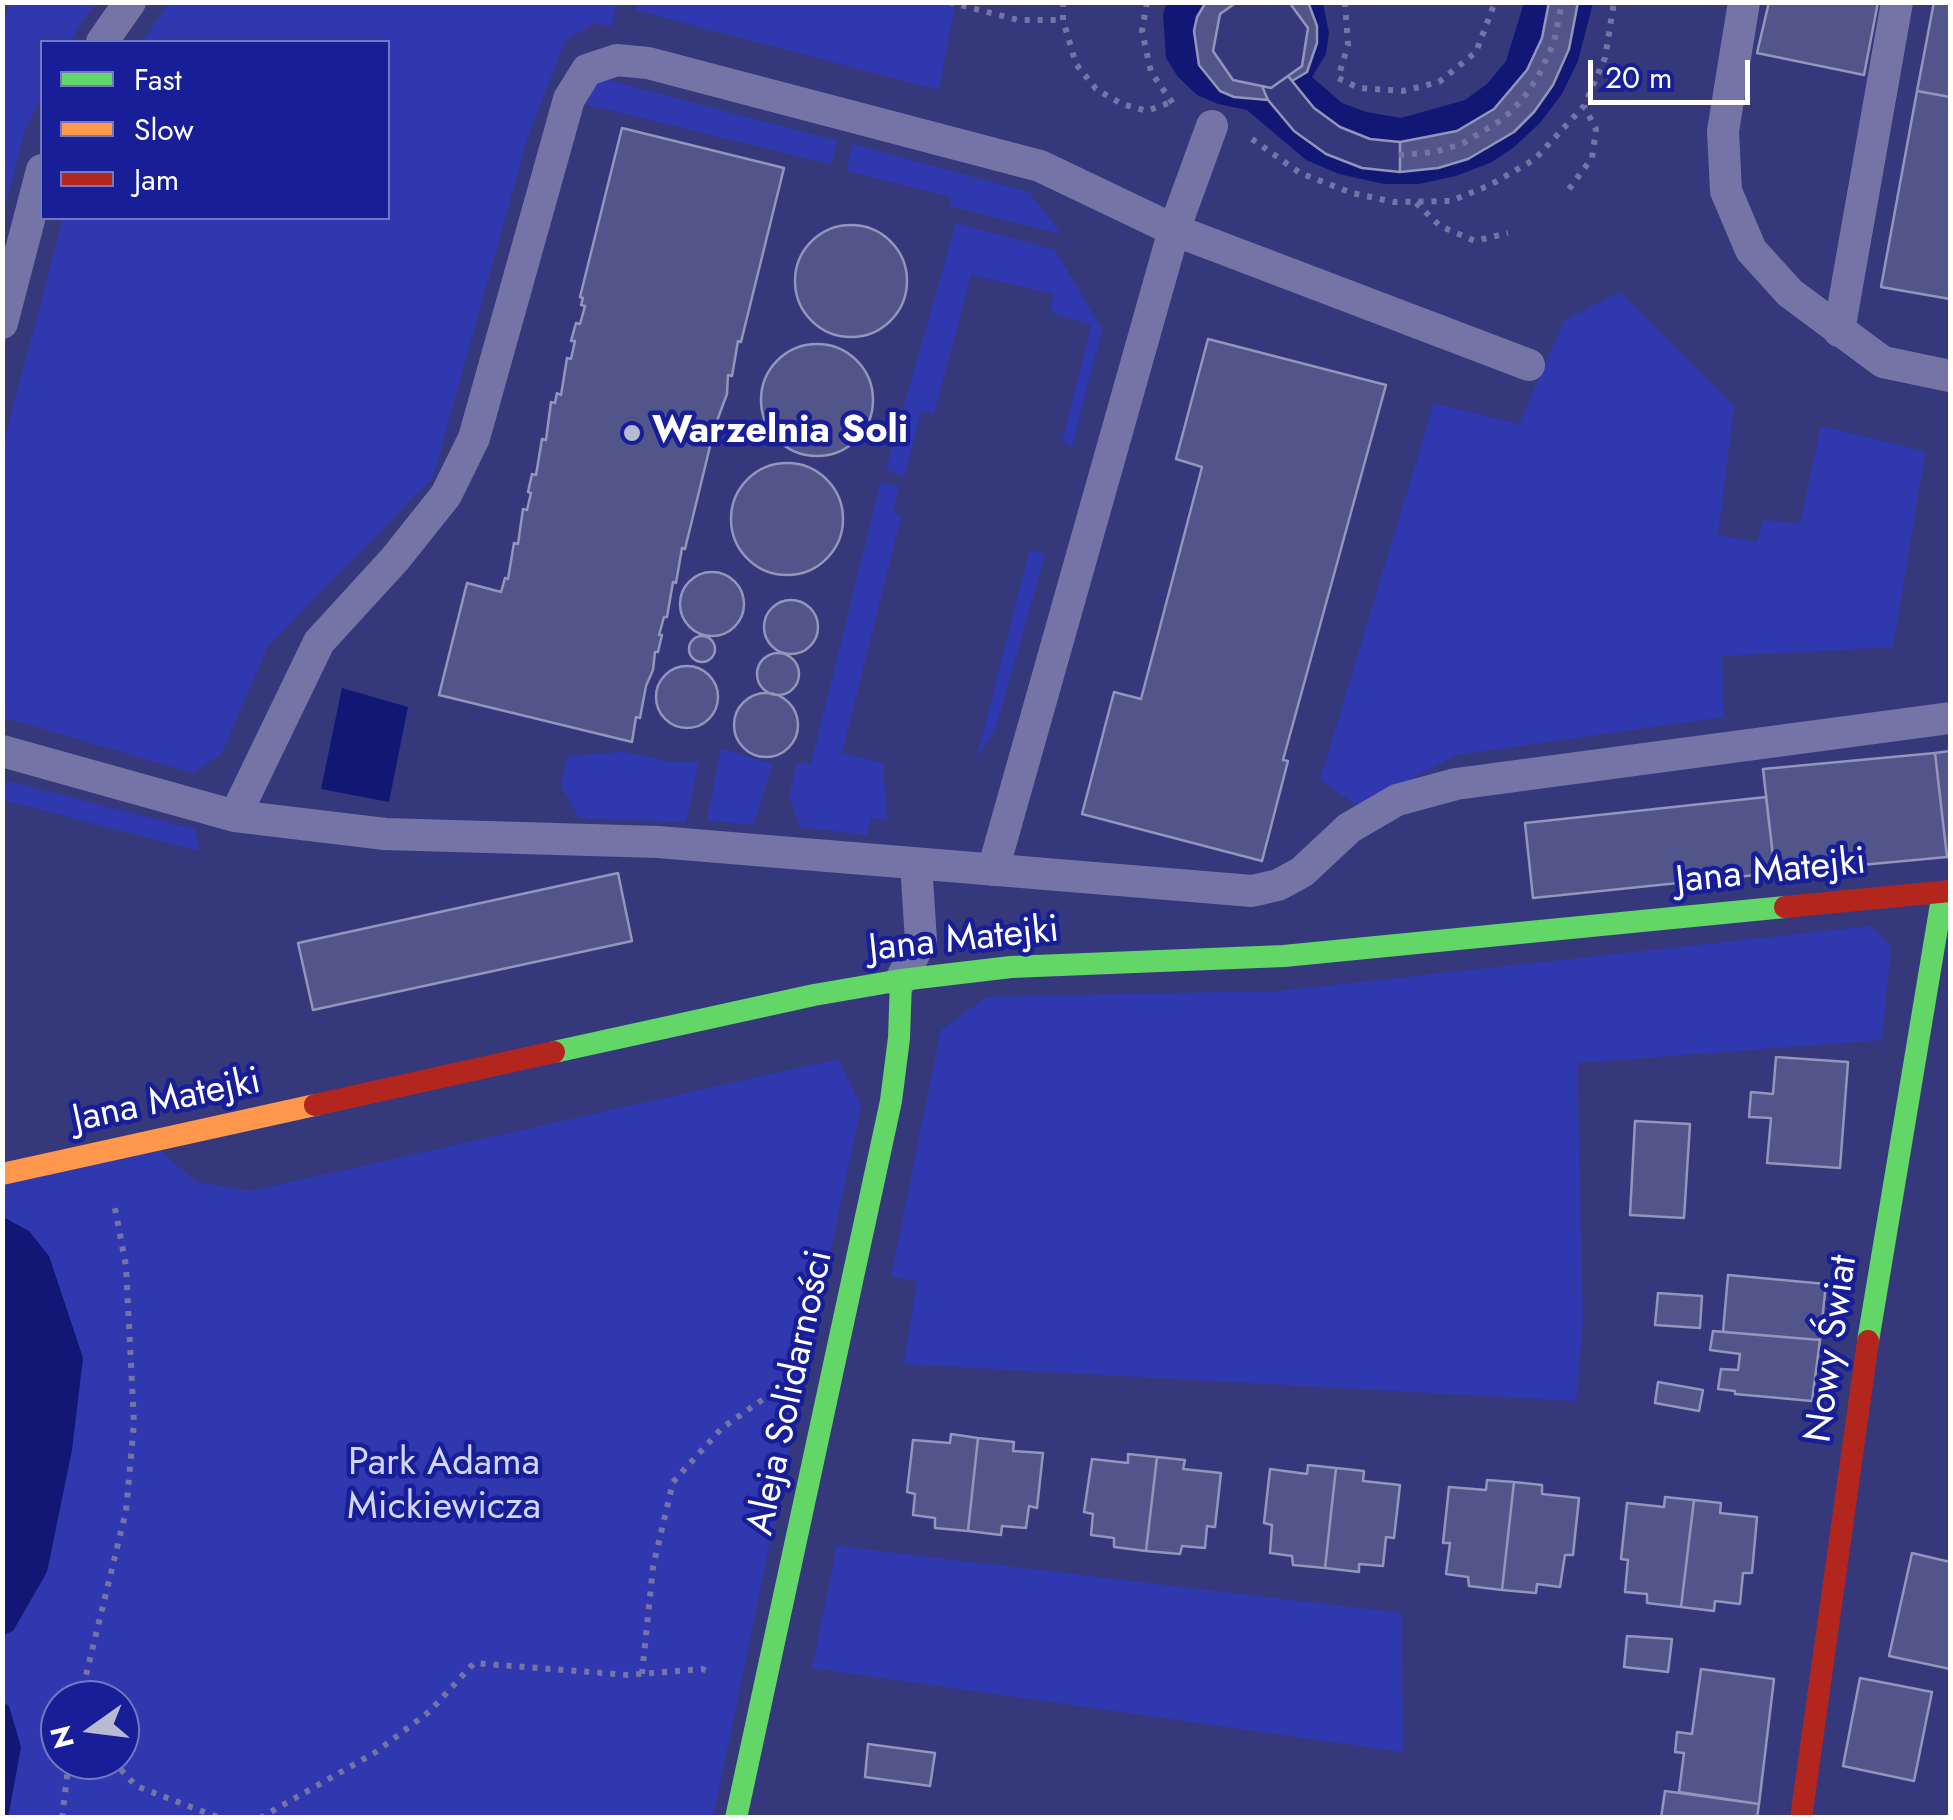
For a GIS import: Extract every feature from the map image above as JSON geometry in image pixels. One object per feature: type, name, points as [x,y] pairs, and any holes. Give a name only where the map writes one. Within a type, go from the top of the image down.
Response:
[{"type":"street","name":"Jana Matejki","points":[[2,1174],[814,994],[901,980],[1010,966],[1284,956],[1947,891]]},
{"type":"street","name":"Nowy Świat","points":[[1802,1818],[1878,1272],[1947,891]]},
{"type":"street","name":"Aleja Solidarności","points":[[736,1818],[891,1101],[901,980]]},
{"type":"lane","points":[[103,40],[130,2]]},
{"type":"lane","points":[[1744,2],[1730,69],[1723,132],[1726,191],[1750,250],[1790,293],[1883,362],[1950,376]]},
{"type":"lane","points":[[1839,331],[1897,2]]},
{"type":"lane","points":[[234,816],[319,642],[395,559],[446,495],[474,438],[569,99],[587,70],[617,60],[648,63],[1040,166],[1174,230],[1530,365]]},
{"type":"lane","points":[[993,870],[1174,230],[1212,126]]},
{"type":"lane","points":[[2,322],[40,178]]},
{"type":"lane","points":[[2,752],[234,816],[385,834],[658,842],[1252,892],[1278,886],[1302,872],[1349,828],[1397,800],[1456,784],[1950,718]]},
{"type":"lane","points":[[901,980],[922,940],[916,864]]},
{"type":"path","points":[[1063,2],[1076,64],[1096,89],[1122,104],[1148,111],[1171,102]]},
{"type":"path","points":[[1147,2],[1142,31],[1151,72],[1171,102],[1196,122],[1239,131],[1300,173],[1352,193],[1394,202],[1451,201],[1535,159],[1584,106],[1605,58],[1614,2]]},
{"type":"path","points":[[1345,2],[1348,44],[1338,78],[1359,88],[1404,91],[1438,82],[1476,52],[1496,2]]},
{"type":"path","points":[[1399,155],[1435,152],[1462,144],[1504,119],[1538,77],[1554,42],[1562,2]]},
{"type":"path","points":[[950,3],[1018,20],[1064,20]]},
{"type":"path","points":[[1569,189],[1592,158],[1596,130],[1584,106]]},
{"type":"path","points":[[1416,202],[1440,226],[1475,241],[1508,233]]},
{"type":"path","points":[[85,1680],[126,1511],[134,1424],[126,1266],[105,1152]]},
{"type":"path","points":[[642,1674],[653,1567],[673,1482],[722,1428],[781,1387]]},
{"type":"path","points":[[260,1818],[376,1752],[430,1711],[474,1663],[631,1679],[642,1674],[702,1669],[716,1674]]},
{"type":"path","points":[[62,1818],[67,1780]]},
{"type":"path","points":[[130,1780],[136,1786],[220,1818]]},
{"type":"green space","points":[[169,2],[617,3],[611,27],[594,23],[565,41],[528,136],[433,477],[268,646],[221,754],[192,773],[3,717],[3,445],[62,220],[390,220],[390,40],[143,40]]},
{"type":"green space","points":[[637,2],[955,3],[939,90],[635,10]]},
{"type":"green space","points":[[12,3],[97,3],[71,40],[40,40],[40,100],[25,129],[3,213],[2,20]]},
{"type":"green space","points":[[593,76],[837,141],[831,164],[588,105]]},
{"type":"green space","points":[[852,144],[1029,192],[1061,234],[950,206],[951,197],[847,171]]},
{"type":"green space","points":[[956,223],[1055,250],[1102,329],[1072,446],[1062,441],[1091,325],[1051,312],[1054,294],[971,275],[934,414],[921,411],[904,477],[886,469]]},
{"type":"green space","points":[[1620,292],[1734,406],[1718,535],[1757,542],[1763,520],[1800,524],[1821,426],[1925,451],[1893,647],[1722,656],[1723,717],[1456,755],[1359,807],[1320,780],[1434,403],[1519,424],[1564,321]]},
{"type":"green space","points":[[881,482],[899,486],[893,513],[901,517],[842,753],[883,763],[887,820],[871,818],[867,835],[800,827],[789,795],[797,763],[811,763]]},
{"type":"green space","points":[[1030,549],[1045,555],[996,727],[976,760]]},
{"type":"green space","points":[[721,749],[773,764],[753,825],[707,820]]},
{"type":"green space","points":[[624,752],[672,762],[699,761],[686,822],[579,818],[561,786],[568,756]]},
{"type":"green space","points":[[2,780],[195,829],[200,851],[3,800]]},
{"type":"green space","points":[[1871,926],[1891,946],[1882,1040],[1577,1063],[1583,1320],[1576,1401],[904,1364],[917,1281],[891,1277],[941,1030],[986,997],[1279,991]]},
{"type":"green space","name":"Park Adama Mickiewicza","points":[[838,1059],[861,1105],[713,1817],[3,1818],[3,1185],[160,1150],[196,1182],[251,1191]]},
{"type":"green space","points":[[837,1546],[1401,1613],[1403,1752],[812,1668]]},
{"type":"shaded area","points":[[1167,3],[1206,3],[1194,31],[1196,48],[1199,66],[1220,91],[1268,100],[1294,131],[1326,154],[1362,168],[1400,172],[1438,168],[1468,159],[1514,132],[1553,85],[1569,49],[1578,3],[1593,3],[1578,61],[1562,94],[1540,123],[1513,148],[1490,163],[1456,176],[1419,184],[1384,184],[1339,174],[1306,160],[1247,110],[1197,95],[1178,77],[1166,58],[1163,14]]},
{"type":"shaded area","points":[[1308,3],[1323,3],[1329,33],[1326,54],[1312,77],[1342,103],[1401,118],[1465,100],[1487,84],[1506,61],[1524,3],[1549,3],[1542,38],[1527,70],[1494,109],[1457,131],[1400,142],[1370,139],[1340,127],[1314,108],[1292,81],[1307,72],[1317,43],[1317,26]]},
{"type":"shaded area","points":[[342,688],[408,707],[389,802],[321,789]]},
{"type":"shaded area","points":[[3,1217],[29,1231],[49,1256],[83,1358],[72,1450],[47,1572],[13,1631],[3,1635]]},
{"type":"shaded area","points":[[3,1702],[9,1706],[21,1747],[8,1818],[2,1817]]},
{"type":"building","points":[[1206,2],[1308,2],[1317,26],[1317,43],[1307,72],[1292,81],[1314,108],[1340,127],[1370,139],[1400,142],[1457,131],[1494,109],[1527,70],[1542,38],[1549,2],[1578,2],[1569,49],[1553,85],[1514,132],[1468,159],[1438,168],[1400,172],[1362,168],[1326,154],[1294,131],[1268,100],[1234,97],[1220,91],[1199,65],[1194,31]]},
{"type":"building","points":[[1237,2],[1289,2],[1308,28],[1302,66],[1271,88],[1233,80],[1213,51],[1220,14]]},
{"type":"building","points":[[1769,2],[1878,2],[1864,75],[1757,53]]},
{"type":"building","points":[[1934,2],[1950,2],[1950,97],[1917,91]]},
{"type":"building","points":[[1288,76],[1314,108],[1340,127],[1370,139],[1400,142],[1400,172],[1362,168],[1326,154],[1294,131],[1268,100],[1262,86],[1271,88]]},
{"type":"building","points":[[1917,91],[1950,97],[1950,299],[1881,287]]},
{"type":"building","name":"Warzelnia Soli","points":[[622,128],[784,168],[632,742],[439,695],[467,583],[501,592],[505,578],[508,579],[523,509],[527,510],[531,493],[528,492],[532,474],[536,475],[542,439],[546,440],[551,402],[555,403],[557,393],[561,395],[567,358],[571,359],[575,341],[571,341],[585,306],[581,305],[580,297]]},
{"type":"building","points":[[851,225],[873,229],[891,241],[903,259],[907,281],[903,303],[891,321],[873,333],[851,337],[829,333],[811,321],[799,303],[795,281],[799,259],[811,241],[829,229]]},
{"type":"building","points":[[1208,339],[1386,385],[1283,760],[1288,761],[1262,861],[1082,814],[1114,692],[1141,699],[1202,467],[1176,459]]},
{"type":"building","points":[[817,344],[839,348],[857,360],[869,378],[873,400],[869,422],[857,440],[839,452],[817,456],[795,452],[777,440],[765,422],[761,400],[765,378],[777,360],[795,348]]},
{"type":"building","points":[[787,463],[809,467],[827,479],[839,497],[843,519],[839,541],[827,559],[809,571],[787,575],[765,571],[747,559],[735,541],[731,519],[735,497],[747,479],[765,467]]},
{"type":"building","points":[[712,572],[735,581],[744,604],[735,627],[712,636],[689,627],[680,604],[689,581]]},
{"type":"building","points":[[791,600],[810,608],[818,627],[810,646],[791,654],[772,646],[764,627],[772,608]]},
{"type":"building","points":[[702,636],[711,640],[715,649],[711,658],[702,662],[693,658],[689,649],[693,640]]},
{"type":"building","points":[[778,653],[793,659],[799,674],[793,689],[778,695],[763,689],[757,674],[763,659]]},
{"type":"building","points":[[687,666],[709,675],[718,697],[709,719],[687,728],[665,719],[656,697],[665,675]]},
{"type":"building","points":[[766,693],[788,703],[798,725],[788,747],[766,757],[744,747],[734,725],[744,703]]},
{"type":"building","points":[[1950,751],[1950,857],[1947,857],[1935,753]]},
{"type":"building","points":[[1935,753],[1947,857],[1775,873],[1763,769]]},
{"type":"building","points":[[1766,797],[1775,873],[1533,898],[1525,823]]},
{"type":"building","points":[[618,873],[632,941],[313,1010],[298,943]]},
{"type":"building","points":[[1776,1057],[1848,1062],[1840,1168],[1767,1163],[1771,1118],[1749,1117],[1751,1092],[1773,1094]]},
{"type":"building","points":[[1635,1121],[1690,1124],[1684,1218],[1630,1215]]},
{"type":"building","points":[[1728,1275],[1826,1284],[1820,1340],[1723,1332]]},
{"type":"building","points":[[1658,1293],[1702,1296],[1700,1328],[1655,1325]]},
{"type":"building","points":[[1713,1331],[1820,1340],[1812,1401],[1718,1389],[1721,1369],[1738,1370],[1740,1354],[1710,1350]]},
{"type":"building","points":[[1658,1382],[1703,1390],[1699,1411],[1655,1403]]},
{"type":"building","points":[[951,1434],[978,1438],[968,1531],[935,1528],[935,1518],[913,1515],[915,1494],[907,1492],[913,1440],[950,1443]]},
{"type":"building","points":[[978,1438],[1014,1442],[1013,1451],[1043,1453],[1037,1508],[1029,1506],[1026,1528],[1002,1526],[1001,1535],[968,1531]]},
{"type":"building","points":[[1128,1454],[1157,1457],[1146,1551],[1114,1547],[1114,1538],[1091,1535],[1093,1514],[1084,1512],[1092,1459],[1128,1463]]},
{"type":"building","points":[[1157,1457],[1185,1460],[1183,1469],[1221,1473],[1215,1527],[1207,1526],[1205,1548],[1182,1546],[1180,1554],[1146,1551]]},
{"type":"building","points":[[1308,1465],[1336,1468],[1325,1568],[1293,1565],[1292,1556],[1270,1553],[1272,1525],[1264,1523],[1270,1469],[1307,1474]]},
{"type":"building","points":[[1336,1468],[1364,1471],[1363,1481],[1400,1485],[1394,1538],[1386,1537],[1383,1566],[1359,1564],[1359,1572],[1325,1568]]},
{"type":"building","points":[[1487,1480],[1514,1482],[1502,1590],[1469,1586],[1468,1577],[1446,1574],[1450,1543],[1443,1543],[1449,1487],[1486,1490]]},
{"type":"building","points":[[1514,1482],[1542,1485],[1542,1494],[1579,1498],[1573,1555],[1565,1555],[1560,1587],[1537,1584],[1536,1593],[1502,1590]]},
{"type":"building","points":[[1665,1497],[1694,1500],[1681,1607],[1647,1603],[1647,1594],[1625,1592],[1628,1560],[1621,1559],[1627,1503],[1664,1507]]},
{"type":"building","points":[[1694,1500],[1721,1503],[1720,1513],[1757,1517],[1752,1573],[1743,1573],[1740,1604],[1715,1601],[1714,1611],[1681,1607]]},
{"type":"building","points":[[1912,1553],[1950,1562],[1950,1669],[1889,1656]]},
{"type":"building","points":[[1627,1636],[1672,1639],[1668,1672],[1624,1667]]},
{"type":"building","points":[[1701,1669],[1774,1679],[1759,1804],[1679,1792],[1684,1753],[1675,1752],[1677,1732],[1692,1734]]},
{"type":"building","points":[[1860,1678],[1932,1692],[1914,1781],[1843,1766]]},
{"type":"building","points":[[868,1744],[935,1753],[930,1786],[865,1777]]},
{"type":"building","points":[[1665,1791],[1759,1804],[1757,1818],[1661,1818]]},
{"type":"traffic: fast","points":[[1868,1341],[1943,892]]},
{"type":"traffic: fast","points":[[554,1052],[814,995],[1011,967],[1284,956],[1785,907]]},
{"type":"traffic: fast","points":[[736,1818],[891,1101],[901,980]]},
{"type":"traffic: slow","points":[[2,1174],[315,1105]]},
{"type":"traffic: jam","points":[[1785,907],[1950,891]]},
{"type":"traffic: jam","points":[[315,1105],[554,1052]]},
{"type":"traffic: jam","points":[[1801,1818],[1868,1341]]},
{"type":"place","name":"Warzelnia Soli","points":[[632,433]]}]
